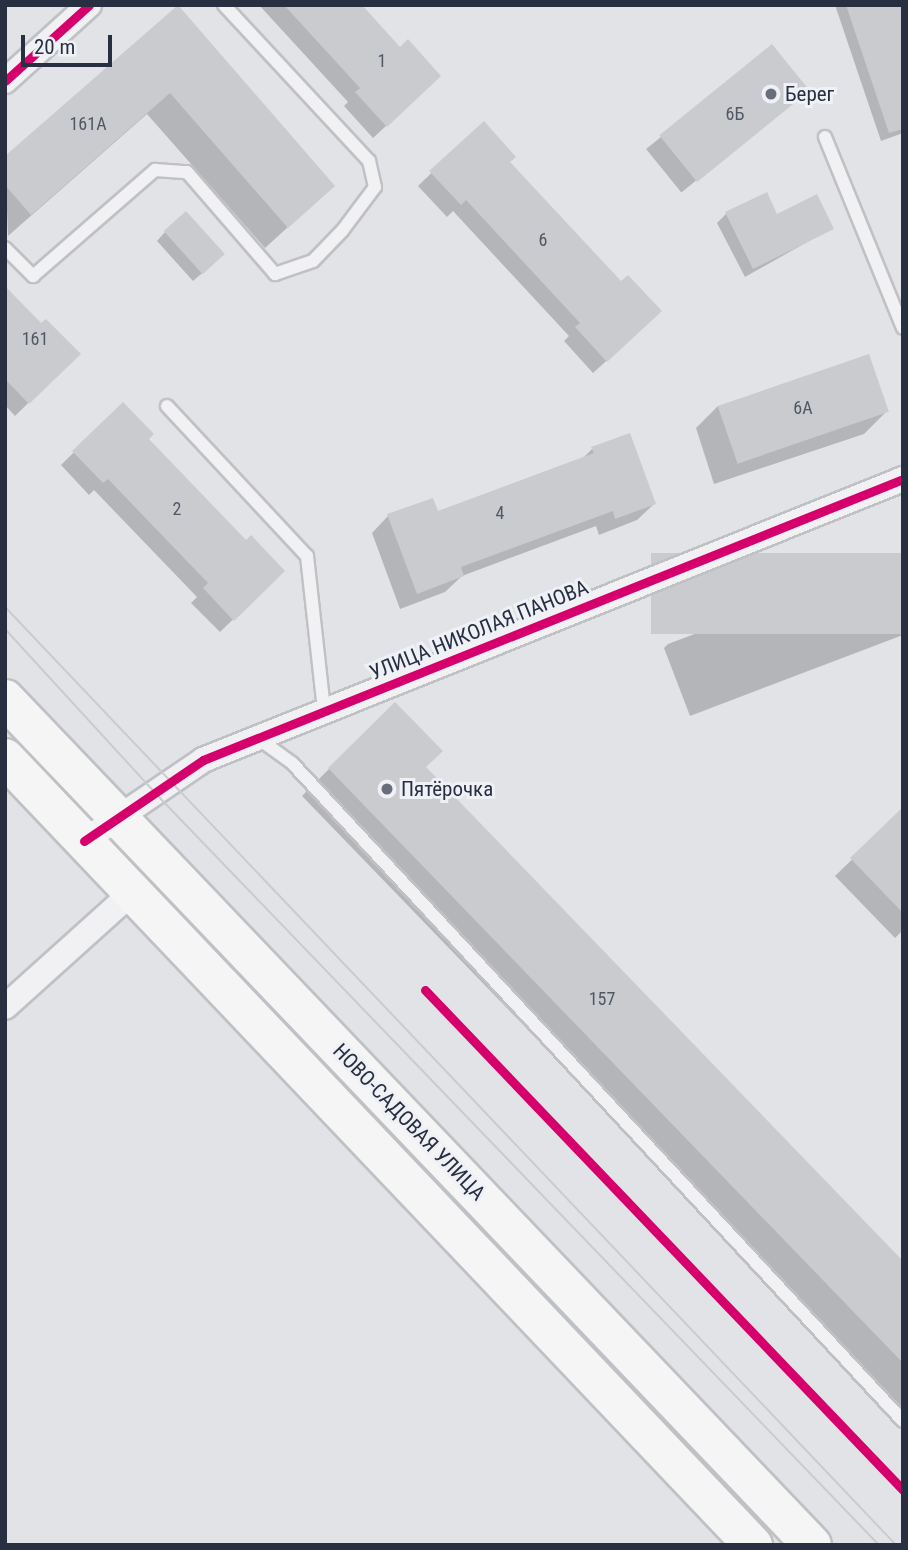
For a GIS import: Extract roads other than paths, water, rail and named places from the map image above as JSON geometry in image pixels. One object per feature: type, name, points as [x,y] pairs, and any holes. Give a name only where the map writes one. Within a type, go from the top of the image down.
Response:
[{"type":"main road","name":"НОВО-САДОВАЯ УЛИЦА","points":[[5,699],[812,1545]]},
{"type":"main road","name":"НОВО-САДОВАЯ УЛИЦА","points":[[5,758],[753,1545]]},
{"type":"street","points":[[5,81],[89,5]]},
{"type":"street","name":"УЛИЦА НИКОЛАЯ ПАНОВА","points":[[84,841],[203,760],[903,479]]},
{"type":"street","points":[[5,1007],[134,891]]},
{"type":"lane","points":[[5,248],[33,276],[155,170],[187,172],[275,274],[313,261],[342,231],[375,187],[369,161],[224,5]]},
{"type":"lane","points":[[825,137],[903,328]]},
{"type":"lane","points":[[167,406],[307,556],[324,712]]},
{"type":"lane","points":[[256,737],[301,773],[903,1421]]},
{"type":"tram line","points":[[5,607],[896,1545]]},
{"type":"tram line","points":[[5,629],[157,795],[879,1545]]},
{"type":"place","name":"Берег","points":[[771,94]]},
{"type":"place","name":"Пятёрочка","points":[[387,789]]}]
